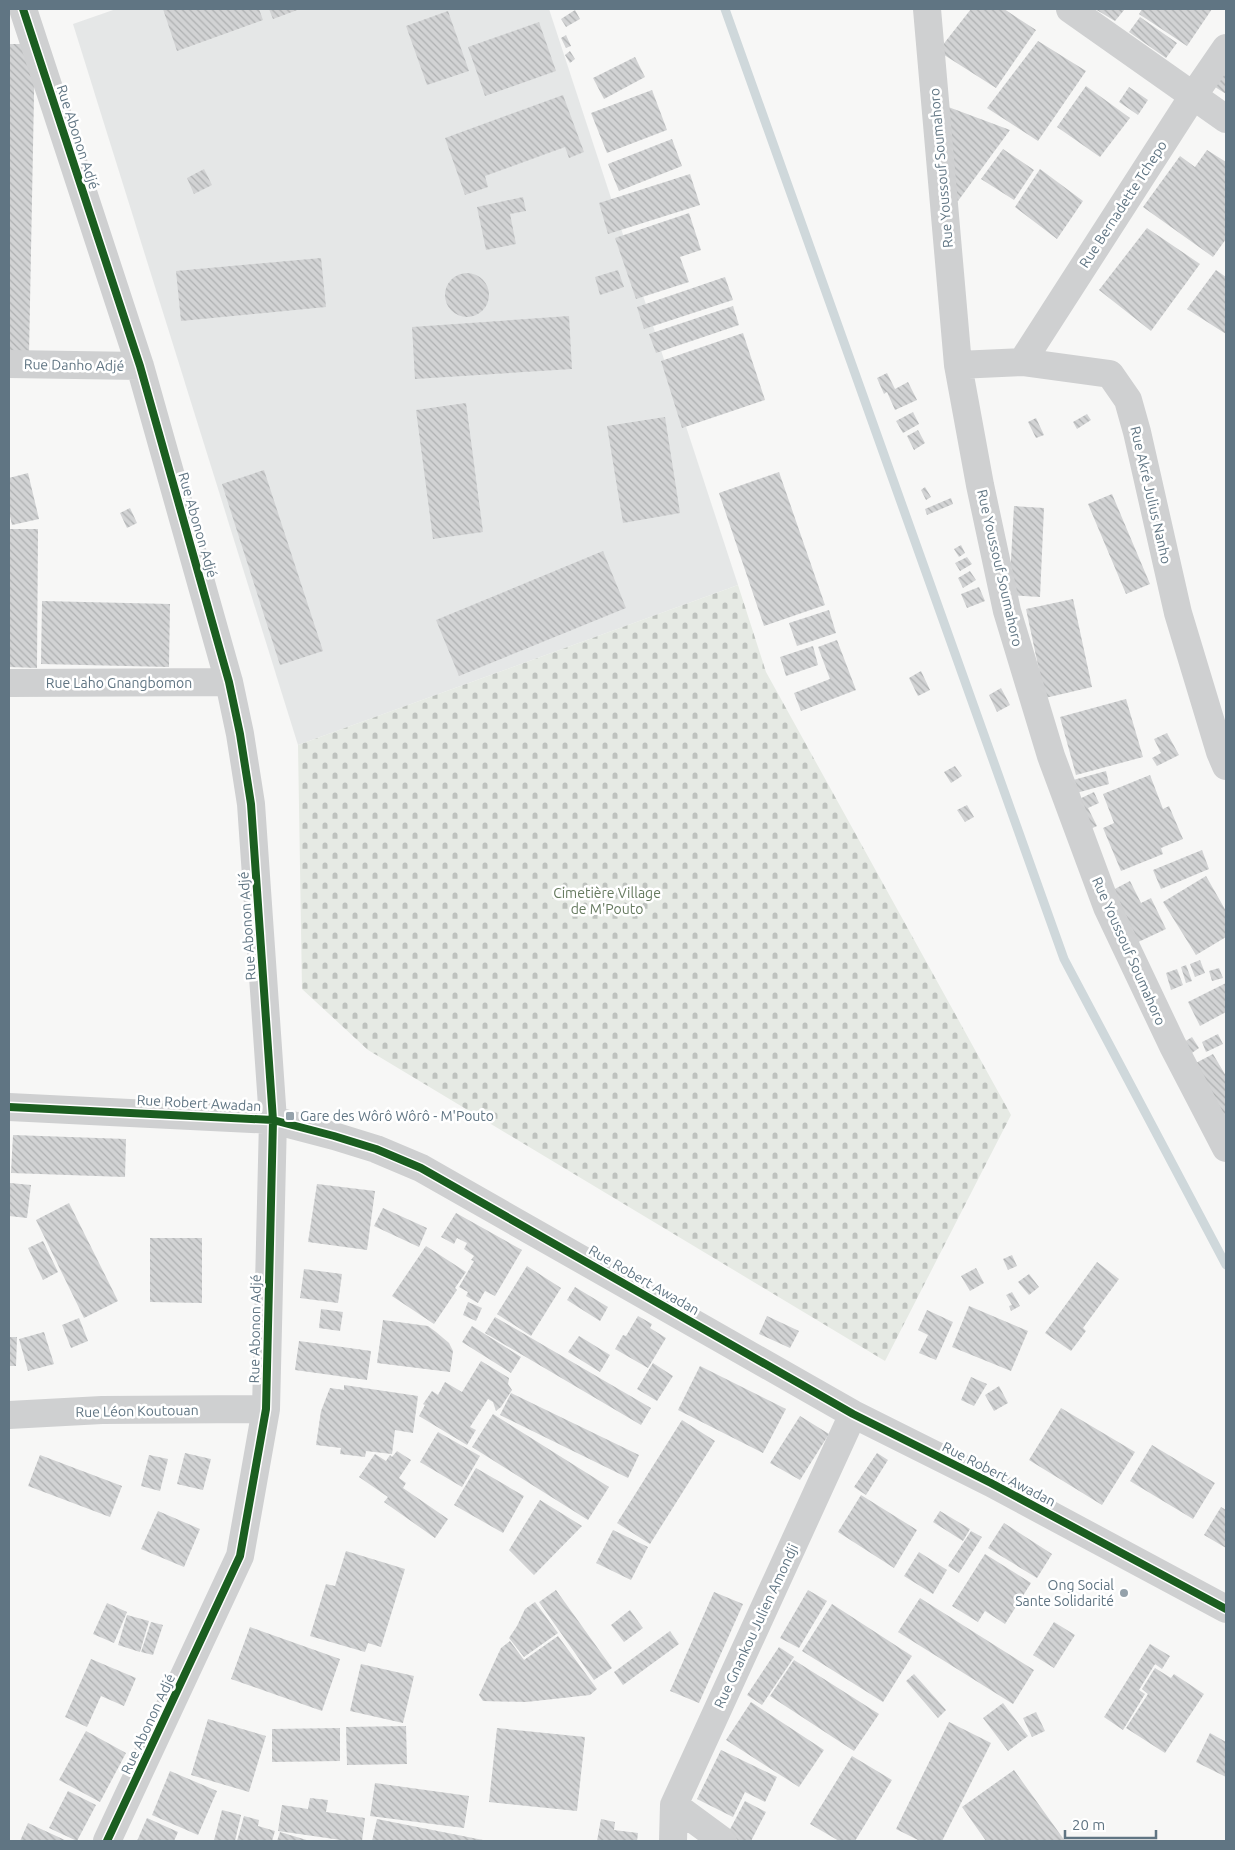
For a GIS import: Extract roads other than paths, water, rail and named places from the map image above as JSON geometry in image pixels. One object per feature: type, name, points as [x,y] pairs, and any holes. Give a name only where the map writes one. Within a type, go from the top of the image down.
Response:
[{"type":"street","name":"Rue Abonon Adjé","points":[[23,9],[140,366],[228,682],[240,734],[251,804],[273,1120],[266,1409],[240,1556],[106,1841]]},
{"type":"street","name":"Rue Youssouf Soumahoro","points":[[926,9],[958,365],[980,486],[1007,611],[1051,756],[1107,907],[1173,1046],[1226,1148]]},
{"type":"street","points":[[1070,9],[1226,119]]},
{"type":"street","name":"Rue Bernadette Tchepo","points":[[1022,362],[1193,96],[1226,48]]},
{"type":"street","name":"Rue Akré Julius Nanho","points":[[958,365],[1022,362],[1110,374],[1128,400],[1178,613],[1220,752],[1226,766]]},
{"type":"street","name":"Rue Danho Adjé","points":[[9,364],[140,366]]},
{"type":"street","name":"Rue Laho Gnangbomon","points":[[9,684],[228,682]]},
{"type":"street","name":"Rue Robert Awadan","points":[[9,1107],[273,1120],[376,1149],[421,1168],[853,1414],[991,1483],[1226,1609]]},
{"type":"street","name":"Rue Léon Koutouan","points":[[9,1415],[102,1410],[266,1409]]},
{"type":"street","name":"Rue Gnankou Julien Amondji","points":[[673,1841],[674,1805],[853,1414]]},
{"type":"street","points":[[674,1805],[724,1841]]},
{"type":"waterway","points":[[725,9],[1064,959],[1226,1265]]},
{"type":"place","name":"Gare des Wôrô Wôrô - M'Pouto","points":[[290,1116]]},
{"type":"place","name":"Ong Social Sante Solidarité","points":[[1124,1593]]},
{"type":"park label","name":"Cimetière Village de M'Pouto","points":[[607,902]]}]
